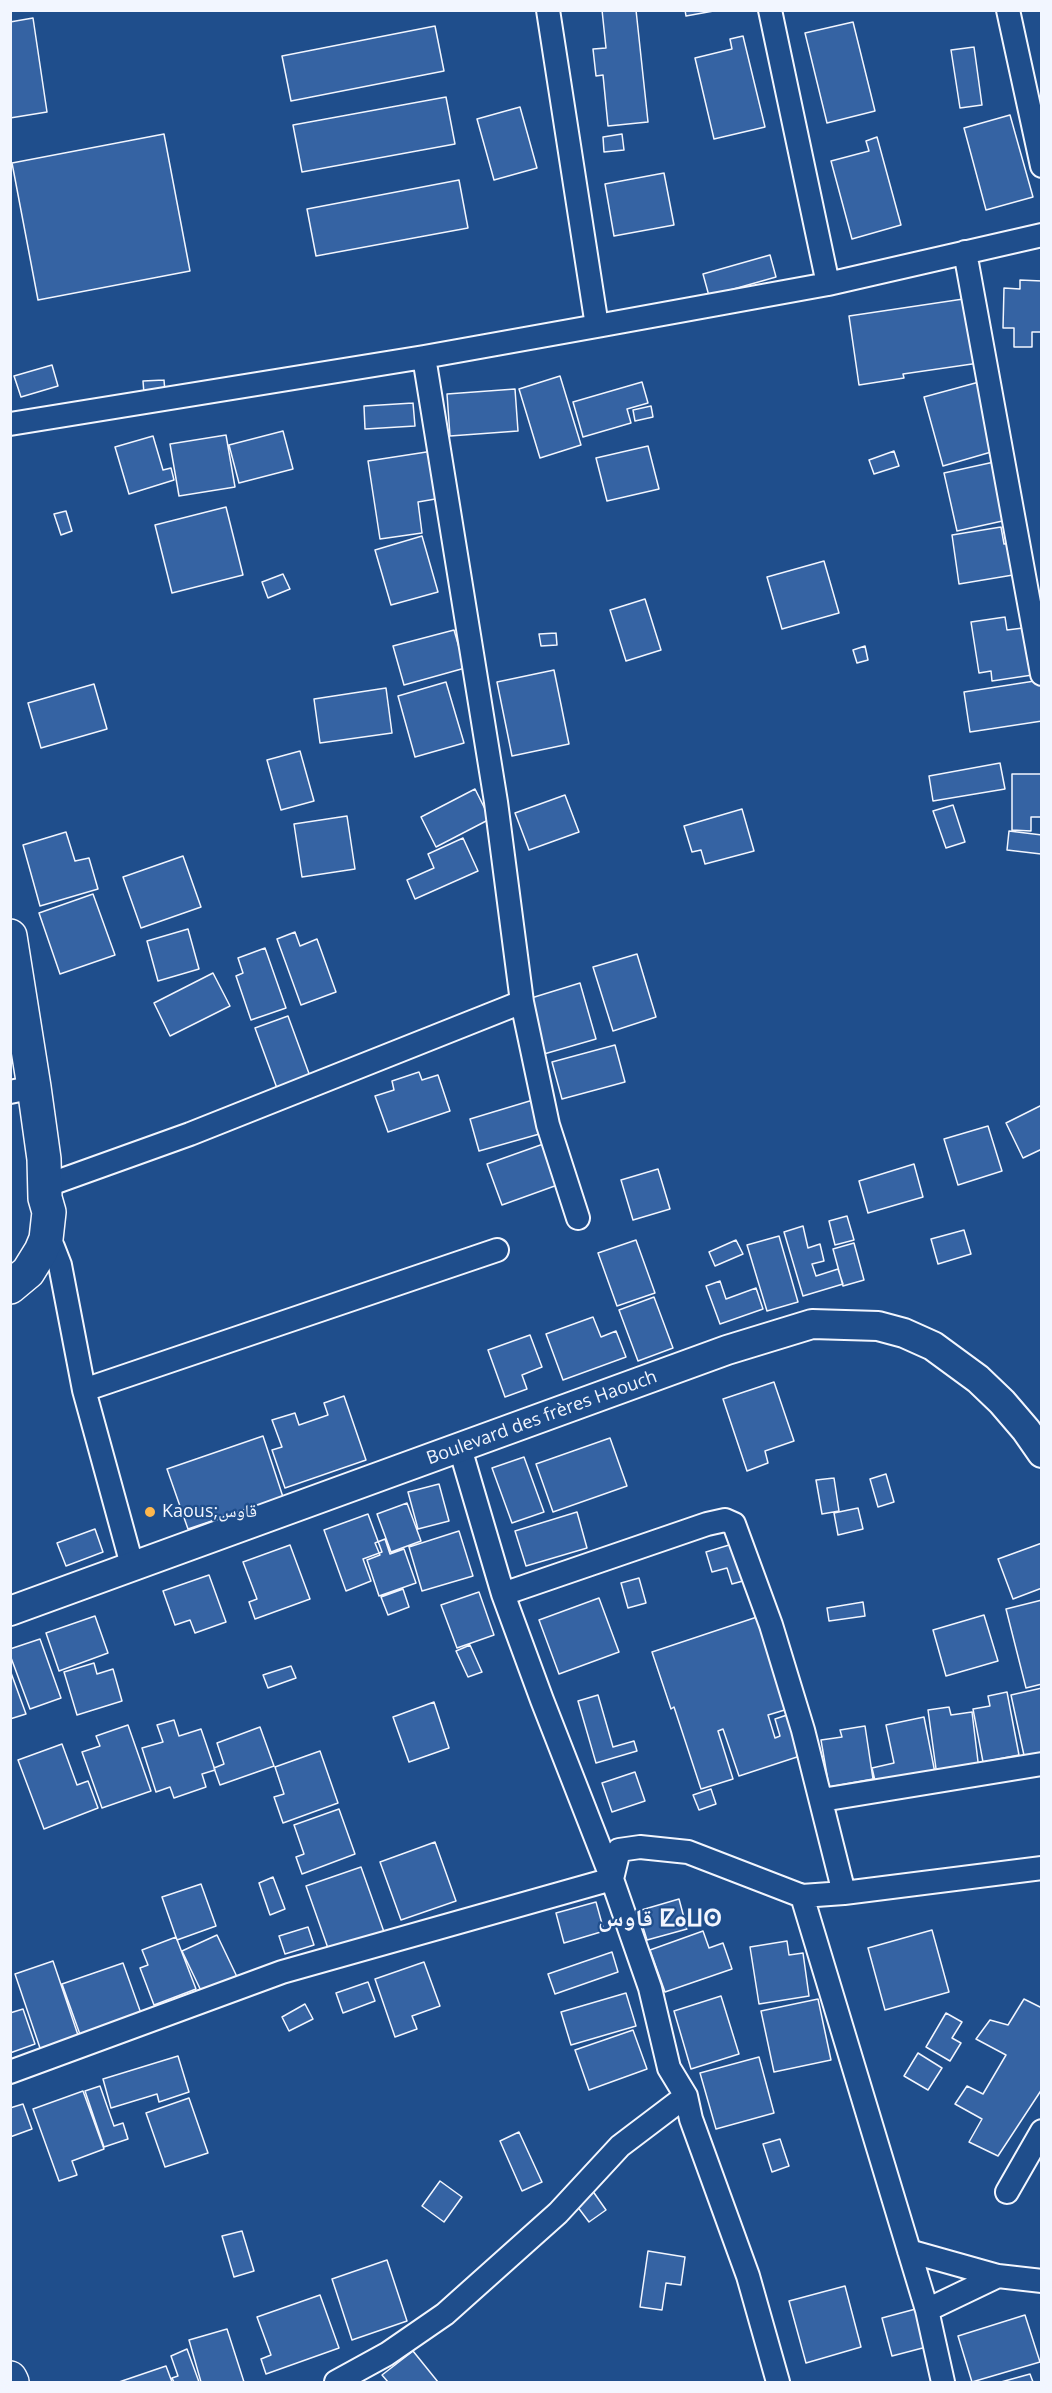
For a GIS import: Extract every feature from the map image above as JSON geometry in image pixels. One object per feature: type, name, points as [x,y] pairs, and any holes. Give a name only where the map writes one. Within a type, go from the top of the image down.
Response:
[{"type":"main road","points":[[10,936],[22,1090],[49,1212],[46,1239],[35,1264],[10,1287]]},
{"type":"main road","points":[[10,1259],[26,1234],[36,1207],[45,1192]]},
{"type":"main road","points":[[10,2378],[12,2382]]},
{"type":"street","points":[[548,10],[597,326]]},
{"type":"street","points":[[770,10],[828,284]]},
{"type":"street","points":[[1008,10],[1041,166]]},
{"type":"street","points":[[10,424],[424,357],[828,284],[1041,235]]},
{"type":"street","points":[[964,252],[1041,674]]},
{"type":"street","points":[[424,357],[496,802],[522,1002],[548,1125],[578,1218]]},
{"type":"street","points":[[45,1192],[522,1002]]},
{"type":"street","points":[[46,1239],[60,1264],[84,1390],[132,1565]]},
{"type":"street","points":[[84,1390],[497,1250]]},
{"type":"street","name":"Boulevard des frères Haouch","points":[[10,1611],[762,1338],[812,1324],[878,1326],[904,1333],[933,1346],[978,1378],[1026,1430],[1041,1453]]},
{"type":"street","points":[[460,1448],[503,1594],[612,1880],[650,1988],[669,2068],[686,2096],[691,2119],[748,2276],[778,2382]]},
{"type":"street","points":[[503,1594],[708,1524],[725,1520],[732,1522],[738,1529],[771,1625],[822,1800],[844,1893]]},
{"type":"street","points":[[822,1800],[1041,1764]]},
{"type":"street","points":[[612,1880],[619,1850],[656,1848],[688,1852],[802,1896],[844,1893],[1041,1868]]},
{"type":"street","points":[[10,2072],[282,1972],[612,1880]]},
{"type":"street","points":[[802,1896],[927,2310],[943,2382]]},
{"type":"street","points":[[336,2382],[387,2354],[445,2314],[558,2213],[620,2146],[686,2096]]},
{"type":"street","points":[[1007,2192],[1041,2132]]},
{"type":"street","points":[[909,2251],[998,2276],[1041,2282]]},
{"type":"street","points":[[927,2310],[998,2276]]},
{"type":"building","points":[[602,10],[636,10],[648,122],[608,126],[603,75],[596,76],[593,49],[606,48]]},
{"type":"building","points":[[685,10],[719,10],[686,16]]},
{"type":"building","points":[[33,18],[47,112],[10,118],[10,22]]},
{"type":"building","points":[[853,22],[875,111],[827,123],[805,33]]},
{"type":"building","points":[[435,26],[444,71],[291,101],[282,56]]},
{"type":"building","points":[[743,36],[765,127],[714,139],[695,58],[732,49],[730,39]]},
{"type":"building","points":[[974,47],[982,105],[960,108],[951,50]]},
{"type":"building","points":[[446,97],[455,144],[302,172],[293,125]]},
{"type":"building","points":[[520,107],[537,168],[494,180],[477,119]]},
{"type":"building","points":[[1010,115],[1033,197],[986,210],[964,128]]},
{"type":"building","points":[[164,134],[190,271],[38,300],[12,163]]},
{"type":"building","points":[[622,134],[624,150],[604,152],[603,137]]},
{"type":"building","points":[[877,137],[901,225],[852,239],[831,161],[869,151],[866,141]]},
{"type":"building","points":[[664,173],[674,225],[614,236],[605,184]]},
{"type":"building","points":[[459,180],[468,228],[316,256],[307,209]]},
{"type":"building","points":[[770,255],[776,277],[709,296],[703,274]]},
{"type":"building","points":[[1020,280],[1042,281],[1042,332],[1032,332],[1032,347],[1014,347],[1014,328],[1003,328],[1004,288],[1020,289]]},
{"type":"building","points":[[970,298],[979,363],[903,374],[904,378],[859,385],[849,316]]},
{"type":"building","points":[[52,365],[58,386],[21,397],[14,376]]},
{"type":"building","points":[[560,376],[581,445],[540,458],[519,389]]},
{"type":"building","points":[[164,380],[165,392],[144,394],[143,381]]},
{"type":"building","points":[[642,382],[648,403],[627,409],[631,423],[583,437],[573,402]]},
{"type":"building","points":[[979,382],[998,450],[943,466],[924,397]]},
{"type":"building","points":[[515,389],[518,431],[450,436],[447,394]]},
{"type":"building","points":[[413,403],[415,426],[365,429],[364,406]]},
{"type":"building","points":[[651,406],[653,417],[635,421],[633,410]]},
{"type":"building","points":[[283,431],[293,469],[239,483],[229,445]]},
{"type":"building","points":[[226,435],[235,487],[179,496],[170,444]]},
{"type":"building","points":[[153,436],[163,470],[171,468],[174,480],[129,494],[115,447]]},
{"type":"building","points":[[648,446],[659,489],[607,501],[596,458]]},
{"type":"building","points":[[433,451],[441,498],[418,502],[422,533],[380,539],[368,461]]},
{"type":"building","points":[[894,451],[899,466],[874,474],[869,460]]},
{"type":"building","points":[[994,462],[1007,520],[957,531],[944,473]]},
{"type":"building","points":[[226,507],[243,575],[172,593],[155,525]]},
{"type":"building","points":[[66,511],[72,531],[61,535],[54,514]]},
{"type":"building","points":[[1001,527],[1004,544],[1014,543],[1019,574],[959,584],[952,535]]},
{"type":"building","points":[[422,536],[438,592],[391,605],[375,550]]},
{"type":"building","points":[[824,561],[839,613],[782,629],[767,577]]},
{"type":"building","points":[[283,574],[290,589],[268,598],[262,582]]},
{"type":"building","points":[[645,599],[661,650],[626,661],[610,610]]},
{"type":"building","points":[[1005,617],[1007,630],[1031,627],[1039,674],[992,681],[991,671],[979,673],[971,622]]},
{"type":"building","points":[[454,630],[465,668],[404,685],[393,646]]},
{"type":"building","points":[[556,633],[557,645],[541,646],[539,634]]},
{"type":"building","points":[[865,646],[868,660],[857,663],[853,650]]},
{"type":"building","points":[[554,670],[569,744],[512,756],[497,682]]},
{"type":"building","points":[[1041,680],[1042,721],[970,732],[964,692]]},
{"type":"building","points":[[446,682],[464,743],[415,757],[398,696]]},
{"type":"building","points":[[94,684],[107,729],[41,748],[28,703]]},
{"type":"building","points":[[386,688],[392,733],[320,743],[314,699]]},
{"type":"building","points":[[300,751],[314,801],[281,810],[267,760]]},
{"type":"building","points":[[1000,763],[1005,789],[933,801],[929,776]]},
{"type":"building","points":[[1012,774],[1042,774],[1042,817],[1031,817],[1031,831],[1012,830]]},
{"type":"building","points":[[475,789],[490,819],[436,847],[421,817]]},
{"type":"building","points":[[565,795],[579,832],[529,850],[515,813]]},
{"type":"building","points":[[953,805],[965,842],[946,848],[933,811]]},
{"type":"building","points":[[742,809],[754,851],[705,864],[701,850],[692,852],[684,826]]},
{"type":"building","points":[[347,816],[355,869],[302,877],[294,824]]},
{"type":"building","points":[[1009,831],[1042,835],[1041,854],[1007,850]]},
{"type":"building","points":[[66,832],[75,861],[89,858],[98,889],[40,906],[23,845]]},
{"type":"building","points":[[463,838],[478,871],[415,899],[407,880],[434,868],[428,854]]},
{"type":"building","points":[[183,856],[201,907],[141,928],[123,877]]},
{"type":"building","points":[[93,894],[115,955],[60,974],[39,913]]},
{"type":"building","points":[[188,929],[199,969],[158,981],[147,941]]},
{"type":"building","points":[[295,932],[300,946],[317,939],[336,992],[301,1005],[277,939]]},
{"type":"building","points":[[265,948],[286,1008],[251,1020],[236,976],[243,973],[238,958]]},
{"type":"building","points":[[637,954],[656,1017],[613,1031],[593,967]]},
{"type":"building","points":[[213,973],[230,1006],[170,1036],[154,1003]]},
{"type":"building","points":[[580,983],[596,1039],[544,1054],[528,999]]},
{"type":"building","points":[[288,1016],[311,1079],[278,1091],[255,1028]]},
{"type":"building","points":[[615,1045],[625,1082],[562,1099],[552,1062]]},
{"type":"building","points":[[419,1072],[422,1080],[438,1075],[450,1111],[388,1132],[375,1096],[394,1090],[392,1081]]},
{"type":"building","points":[[533,1100],[543,1133],[479,1151],[470,1119]]},
{"type":"building","points":[[1042,1105],[1042,1149],[1023,1158],[1006,1123]]},
{"type":"building","points":[[988,1126],[1002,1171],[958,1185],[944,1139]]},
{"type":"building","points":[[549,1142],[563,1183],[502,1205],[487,1164]]},
{"type":"building","points":[[914,1164],[923,1197],[868,1213],[859,1181]]},
{"type":"building","points":[[658,1169],[670,1209],[633,1220],[621,1180]]},
{"type":"building","points":[[847,1216],[854,1240],[835,1245],[829,1221]]},
{"type":"building","points":[[803,1226],[808,1248],[820,1244],[824,1261],[812,1264],[816,1276],[838,1269],[843,1284],[803,1296],[784,1232]]},
{"type":"building","points":[[964,1230],[971,1254],[938,1264],[931,1239]]},
{"type":"building","points":[[779,1236],[798,1302],[767,1311],[747,1245]]},
{"type":"building","points":[[636,1240],[655,1293],[617,1306],[598,1253]]},
{"type":"building","points":[[736,1240],[743,1254],[715,1266],[709,1252]]},
{"type":"building","points":[[854,1243],[864,1280],[843,1286],[833,1249]]},
{"type":"building","points":[[720,1281],[726,1299],[756,1288],[763,1309],[720,1324],[706,1286]]},
{"type":"building","points":[[654,1297],[673,1348],[638,1361],[619,1310]]},
{"type":"building","points":[[593,1317],[601,1337],[616,1331],[626,1357],[563,1380],[546,1334]]},
{"type":"building","points":[[530,1335],[542,1367],[522,1375],[527,1389],[505,1397],[488,1350]]},
{"type":"building","points":[[774,1382],[794,1441],[765,1451],[768,1463],[747,1471],[723,1399]]},
{"type":"building","points":[[344,1396],[366,1460],[285,1488],[272,1450],[282,1447],[272,1420],[295,1413],[299,1425],[328,1415],[324,1403]]},
{"type":"building","points":[[263,1436],[283,1497],[188,1529],[167,1469]]},
{"type":"building","points":[[610,1438],[627,1486],[553,1512],[536,1464]]},
{"type":"building","points":[[524,1457],[544,1512],[512,1523],[492,1468]]},
{"type":"building","points":[[886,1474],[894,1502],[878,1507],[870,1479]]},
{"type":"building","points":[[834,1478],[839,1511],[822,1514],[816,1480]]},
{"type":"building","points":[[439,1484],[449,1521],[418,1529],[408,1492]]},
{"type":"building","points":[[407,1503],[421,1541],[391,1552],[377,1514]]},
{"type":"building","points":[[858,1508],[863,1529],[838,1535],[834,1513]]},
{"type":"building","points":[[577,1512],[587,1548],[526,1566],[515,1531]]},
{"type":"building","points":[[368,1514],[382,1552],[363,1559],[371,1581],[346,1591],[324,1530]]},
{"type":"building","points":[[95,1529],[103,1552],[66,1566],[57,1543]]},
{"type":"building","points":[[459,1531],[473,1576],[422,1591],[409,1547]]},
{"type":"building","points":[[385,1539],[390,1554],[404,1549],[416,1583],[379,1596],[367,1560],[380,1555],[375,1543]]},
{"type":"building","points":[[739,1542],[750,1579],[732,1584],[727,1568],[712,1572],[706,1552]]},
{"type":"building","points":[[1042,1543],[1042,1588],[1013,1599],[998,1559]]},
{"type":"building","points":[[290,1545],[310,1599],[255,1619],[249,1602],[257,1599],[243,1562]]},
{"type":"building","points":[[209,1575],[226,1622],[195,1633],[190,1620],[175,1625],[163,1591]]},
{"type":"building","points":[[639,1578],[646,1603],[628,1608],[621,1583]]},
{"type":"building","points":[[403,1589],[409,1607],[388,1615],[381,1597]]},
{"type":"building","points":[[479,1592],[494,1635],[457,1648],[441,1605]]},
{"type":"building","points":[[599,1598],[619,1652],[559,1674],[539,1620]]},
{"type":"building","points":[[1042,1600],[1042,1684],[1026,1688],[1006,1609]]},
{"type":"building","points":[[863,1602],[865,1616],[829,1621],[827,1608]]},
{"type":"building","points":[[984,1615],[998,1661],[946,1676],[933,1630]]},
{"type":"building","points":[[95,1616],[108,1653],[59,1671],[46,1633]]},
{"type":"building","points":[[757,1617],[788,1709],[768,1715],[775,1738],[780,1736],[775,1719],[787,1715],[800,1756],[739,1776],[723,1729],[718,1731],[733,1779],[701,1789],[674,1707],[671,1709],[652,1652]]},
{"type":"building","points":[[40,1639],[61,1698],[30,1709],[10,1655],[10,1649]]},
{"type":"building","points":[[470,1645],[482,1672],[468,1677],[456,1651]]},
{"type":"building","points":[[94,1663],[97,1674],[113,1669],[122,1701],[77,1715],[64,1672]]},
{"type":"building","points":[[291,1666],[296,1678],[268,1688],[263,1675]]},
{"type":"building","points":[[10,1670],[26,1714],[10,1719]]},
{"type":"building","points":[[1042,1688],[1042,1756],[1025,1760],[1011,1695]]},
{"type":"building","points":[[1007,1692],[1019,1755],[983,1762],[973,1709],[990,1706],[988,1696]]},
{"type":"building","points":[[598,1695],[613,1747],[634,1741],[637,1751],[596,1763],[578,1701]]},
{"type":"building","points":[[434,1702],[449,1748],[409,1762],[393,1717]]},
{"type":"building","points":[[949,1707],[951,1715],[972,1712],[979,1770],[937,1776],[928,1710]]},
{"type":"building","points":[[924,1717],[935,1773],[876,1785],[872,1768],[894,1763],[886,1725]]},
{"type":"building","points":[[174,1720],[179,1736],[201,1729],[215,1770],[202,1774],[206,1787],[174,1798],[170,1787],[156,1792],[142,1748],[163,1742],[157,1725]]},
{"type":"building","points":[[128,1725],[151,1791],[102,1808],[82,1752],[100,1746],[96,1736]]},
{"type":"building","points":[[865,1726],[873,1779],[829,1787],[821,1740],[842,1737],[840,1730]]},
{"type":"building","points":[[260,1727],[274,1766],[220,1785],[214,1768],[224,1764],[217,1743]]},
{"type":"building","points":[[62,1744],[77,1785],[88,1781],[98,1808],[44,1829],[18,1760]]},
{"type":"building","points":[[320,1751],[338,1803],[283,1823],[274,1797],[284,1794],[275,1767]]},
{"type":"building","points":[[635,1772],[645,1801],[612,1812],[602,1783]]},
{"type":"building","points":[[711,1789],[716,1804],[699,1810],[693,1795]]},
{"type":"building","points":[[339,1809],[355,1854],[302,1874],[296,1857],[304,1854],[294,1825]]},
{"type":"building","points":[[435,1842],[456,1901],[401,1920],[380,1862]]},
{"type":"building","points":[[361,1867],[384,1932],[329,1951],[306,1886]]},
{"type":"building","points":[[273,1877],[285,1909],[270,1915],[259,1883]]},
{"type":"building","points":[[201,1884],[216,1926],[177,1940],[162,1897]]},
{"type":"building","points":[[679,1899],[687,1929],[647,1940],[638,1911]]},
{"type":"building","points":[[596,1902],[604,1931],[564,1943],[556,1913]]},
{"type":"building","points":[[308,1927],[314,1945],[285,1954],[279,1936]]},
{"type":"building","points":[[932,1930],[949,1992],[885,2010],[868,1948]]},
{"type":"building","points":[[703,1931],[709,1948],[723,1943],[732,1969],[665,1992],[650,1950]]},
{"type":"building","points":[[217,1935],[239,1981],[204,1997],[182,1951]]},
{"type":"building","points":[[176,1937],[196,1989],[154,2005],[140,1968],[148,1965],[142,1950]]},
{"type":"building","points":[[787,1941],[789,1955],[803,1953],[809,1996],[759,2004],[750,1947]]},
{"type":"building","points":[[612,1952],[618,1972],[555,1994],[548,1974]]},
{"type":"building","points":[[53,1961],[79,2038],[41,2051],[15,1974]]},
{"type":"building","points":[[424,1962],[440,2006],[412,2016],[417,2029],[395,2037],[375,1979]]},
{"type":"building","points":[[123,1963],[143,2019],[82,2040],[62,1984]]},
{"type":"building","points":[[368,1982],[375,2001],[343,2013],[336,1993]]},
{"type":"building","points":[[626,1993],[636,2026],[571,2045],[561,2012]]},
{"type":"building","points":[[721,1996],[739,2054],[691,2069],[674,2011]]},
{"type":"building","points":[[818,1999],[831,2060],[774,2072],[761,2011]]},
{"type":"building","points":[[1024,1999],[1042,2008],[1042,2089],[998,2156],[969,2142],[982,2119],[955,2104],[967,2086],[983,2094],[1006,2055],[976,2039],[990,2020],[1008,2025]]},
{"type":"building","points":[[305,2004],[313,2019],[289,2031],[282,2017]]},
{"type":"building","points":[[23,2009],[35,2044],[10,2053],[10,2013]]},
{"type":"building","points":[[946,2013],[962,2022],[952,2038],[961,2043],[950,2061],[926,2047]]},
{"type":"building","points":[[633,2030],[647,2069],[589,2090],[575,2050]]},
{"type":"building","points":[[918,2053],[942,2068],[928,2090],[904,2076]]},
{"type":"building","points":[[178,2056],[189,2092],[159,2102],[157,2094],[111,2108],[103,2079]]},
{"type":"building","points":[[759,2057],[774,2113],[716,2129],[700,2073]]},
{"type":"building","points":[[100,2086],[114,2126],[123,2123],[128,2139],[104,2147],[85,2091]]},
{"type":"building","points":[[83,2091],[104,2149],[72,2161],[77,2175],[59,2181],[33,2109]]},
{"type":"building","points":[[189,2098],[208,2153],[165,2167],[146,2113]]},
{"type":"building","points":[[23,2104],[32,2129],[10,2137],[10,2108]]},
{"type":"building","points":[[519,2132],[542,2182],[522,2191],[500,2141]]},
{"type":"building","points":[[780,2139],[789,2166],[772,2172],[763,2144]]},
{"type":"building","points":[[440,2181],[462,2197],[444,2222],[422,2206]]},
{"type":"building","points":[[592,2190],[606,2210],[589,2222],[574,2202]]},
{"type":"building","points":[[242,2231],[254,2271],[234,2277],[222,2236]]},
{"type":"building","points":[[648,2251],[685,2257],[681,2285],[666,2283],[662,2310],[640,2307]]},
{"type":"building","points":[[387,2260],[407,2321],[352,2340],[332,2279]]},
{"type":"building","points":[[845,2286],[861,2347],[806,2363],[789,2301]]},
{"type":"building","points":[[320,2295],[339,2348],[266,2374],[261,2359],[271,2355],[257,2317]]},
{"type":"building","points":[[923,2307],[934,2345],[892,2356],[882,2318]]},
{"type":"building","points":[[1025,2315],[1040,2362],[972,2382],[958,2336]]},
{"type":"building","points":[[227,2329],[244,2382],[201,2382],[189,2340]]},
{"type":"building","points":[[187,2349],[199,2382],[174,2382],[172,2378],[178,2376],[171,2356]]},
{"type":"building","points":[[413,2351],[438,2382],[388,2382],[382,2375]]},
{"type":"building","points":[[166,2366],[172,2382],[119,2382]]},
{"type":"building","points":[[1030,2374],[1033,2382],[1001,2382]]},
{"type":"place","name":"Kaous;قاوس","points":[[150,1512]]},
{"type":"district","name":"قاوس ⵇⴰⵡⵙ","points":[[660,1919]]}]
